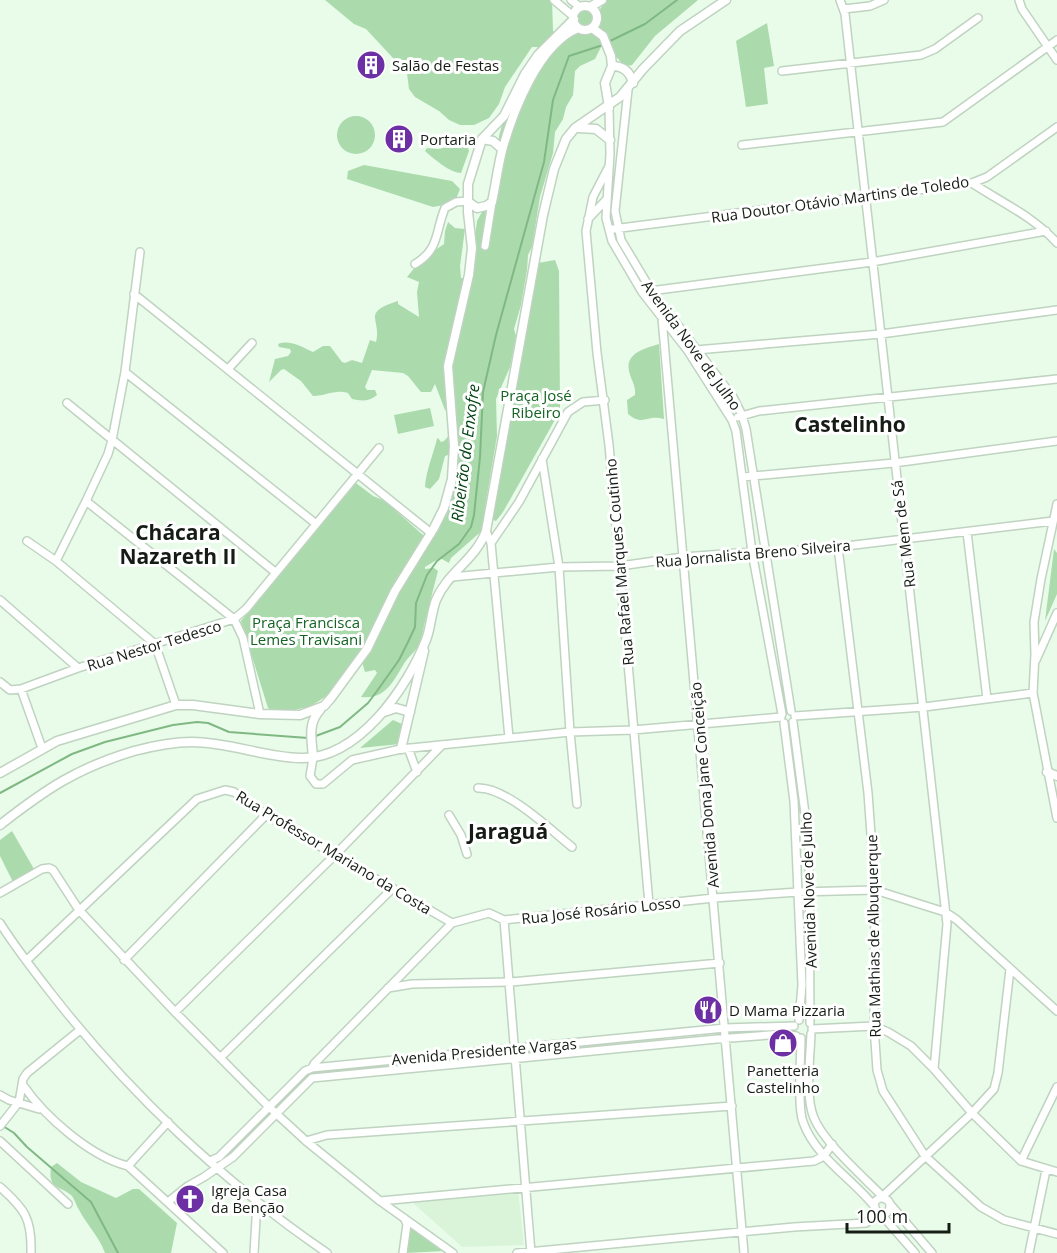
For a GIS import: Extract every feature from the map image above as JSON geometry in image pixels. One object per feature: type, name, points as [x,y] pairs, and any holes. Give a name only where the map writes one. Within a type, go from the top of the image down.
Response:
[{"type":"main road","points":[[467,201],[477,208],[492,202],[502,149],[518,104],[537,70],[560,40],[570,31],[580,7],[590,7],[602,0]]},
{"type":"main road","points":[[711,9],[717,0]]},
{"type":"main road","points":[[405,748],[410,712],[436,601],[444,584],[472,556],[483,541],[487,527],[543,215],[560,152],[566,139],[575,128],[609,107],[620,97],[661,49],[681,30],[726,0]]},
{"type":"main road","points":[[575,21],[585,30],[592,28],[598,18],[595,10],[590,7]]},
{"type":"main road","points":[[314,758],[311,728],[314,716],[339,689],[367,649],[395,591],[444,508],[452,479],[454,446],[448,366],[469,274],[472,248],[467,201],[468,184],[482,139],[504,116],[525,74],[538,55],[575,21]]},
{"type":"main road","points":[[592,28],[603,36],[609,49],[612,66],[607,74],[605,91],[609,107]]},
{"type":"main road","points":[[612,66],[627,70],[631,75],[630,87]]},
{"type":"main road","points":[[605,91],[612,97],[620,97]]},
{"type":"main road","points":[[575,128],[596,129],[609,140]]},
{"type":"main road","points":[[482,139],[494,141],[502,149]]},
{"type":"main road","points":[[0,825],[56,783],[84,768],[147,747],[193,742],[285,758],[314,758],[328,753],[350,741],[383,712],[411,669],[426,639]]},
{"type":"main road","points":[[0,773],[42,748],[72,735],[176,705],[193,705],[260,714],[300,715],[324,705]]},
{"type":"main road","points":[[383,712],[396,708],[410,712]]},
{"type":"main road","points":[[300,715],[311,728]]},
{"type":"main road","points":[[312,741],[328,753]]},
{"type":"main road","points":[[1047,772],[1057,776]]},
{"type":"street","points":[[554,0],[575,21]]},
{"type":"street","points":[[571,0],[580,7]]},
{"type":"street","name":"Rua Mem de Sá","points":[[840,0],[844,9],[947,924],[934,1069]]},
{"type":"street","points":[[844,9],[870,6],[884,0]]},
{"type":"street","points":[[1019,0],[1022,9],[1057,60]]},
{"type":"street","points":[[782,71],[921,55],[935,49],[978,18]]},
{"type":"street","points":[[742,145],[943,122],[1057,40]]},
{"type":"street","name":"Avenida Nove de Julho","points":[[630,87],[616,200],[617,228],[630,256],[651,290],[733,397],[742,416],[754,476],[793,716],[809,844],[810,1099],[813,1118],[832,1144],[886,1200],[932,1253]]},
{"type":"street","name":"Avenida Nove de Julho","points":[[609,107],[609,166],[606,200],[608,230],[619,256],[642,292],[688,351],[732,420],[736,431],[752,552],[782,718],[794,801],[802,985],[797,1023],[799,1037]]},
{"type":"street","name":"Rua Doutor Otávio Martins de Toledo","points":[[608,230],[972,183],[987,177],[1057,128]]},
{"type":"street","name":"Rua Rafael Marques Coutinho","points":[[609,166],[593,197],[586,221],[586,241],[620,566],[649,904]]},
{"type":"street","points":[[972,183],[994,198],[1017,209],[1046,231],[1057,243]]},
{"type":"street","points":[[586,221],[606,200]]},
{"type":"street","points":[[416,264],[433,248],[445,208],[456,202],[467,201]]},
{"type":"street","points":[[485,246],[492,202]]},
{"type":"street","points":[[642,292],[872,262],[1046,231]]},
{"type":"street","points":[[56,561],[108,454],[112,440],[125,372],[140,252]]},
{"type":"street","points":[[134,294],[431,532]]},
{"type":"street","points":[[688,351],[881,334],[1057,310]]},
{"type":"street","name":"Avenida Dona Jane Conceição","points":[[662,318],[744,1253]]},
{"type":"street","points":[[228,369],[252,343]]},
{"type":"street","points":[[125,372],[315,523]]},
{"type":"street","points":[[732,420],[759,411],[1057,379]]},
{"type":"street","points":[[491,543],[519,502],[568,412],[583,402],[604,399]]},
{"type":"street","points":[[67,403],[275,572]]},
{"type":"street","points":[[742,477],[894,463],[1057,441]]},
{"type":"street","name":"Rua Nestor Tedesco","points":[[21,689],[78,668],[234,619],[246,609],[379,447]]},
{"type":"street","points":[[542,459],[558,567],[577,804]]},
{"type":"street","points":[[86,501],[234,619],[243,638],[260,714]]},
{"type":"street","points":[[1057,504],[1034,622],[1034,693],[1057,818]]},
{"type":"street","name":"Rua Jornalista Breno Silveira","points":[[452,577],[558,567],[620,566],[683,557],[838,547],[1053,521]]},
{"type":"street","points":[[506,522],[487,527],[491,543],[509,738]]},
{"type":"street","points":[[967,532],[987,699]]},
{"type":"street","points":[[27,541],[56,561],[154,644],[176,705]]},
{"type":"street","name":"Rua Mathias de Albuquerque","points":[[838,547],[868,793],[875,890],[874,1026],[877,1070],[883,1091],[925,1156],[988,1212],[1004,1220],[1057,1234]]},
{"type":"street","points":[[0,600],[78,668]]},
{"type":"street","points":[[1035,664],[1057,613]]},
{"type":"street","points":[[0,682],[10,690],[21,689],[42,748]]},
{"type":"street","points":[[782,718],[784,711],[793,716],[858,712],[924,707],[1034,693]]},
{"type":"street","points":[[782,718],[787,724],[793,716]]},
{"type":"street","points":[[314,758],[310,776],[316,784],[320,785],[352,760],[405,748],[570,732],[633,730],[782,718]]},
{"type":"street","points":[[175,1012],[336,854],[442,745]]},
{"type":"street","points":[[405,748],[417,772]]},
{"type":"street","points":[[478,788],[494,791],[526,810],[572,847]]},
{"type":"street","name":"Rua Professor Mariano da Costa","points":[[27,960],[197,799],[225,790],[234,792],[266,814],[452,923]]},
{"type":"street","points":[[124,960],[266,814]]},
{"type":"street","points":[[449,815],[461,835],[467,854]]},
{"type":"street","points":[[0,893],[42,869],[49,868],[56,874],[79,910],[124,960],[276,1114],[380,1201],[453,1253]]},
{"type":"street","points":[[221,1057],[393,888]]},
{"type":"street","name":"Rua José Rosário Losso","points":[[452,923],[489,913],[504,920],[714,898],[798,892],[875,890],[945,912],[957,920],[1057,1011]]},
{"type":"street","points":[[504,920],[531,1252]]},
{"type":"street","points":[[0,923],[12,943],[80,1030],[168,1122],[257,1202],[327,1253]]},
{"type":"street","points":[[210,1161],[219,1157],[305,1071],[312,1068],[452,923]]},
{"type":"street","points":[[388,988],[412,984],[510,982],[720,963]]},
{"type":"street","points":[[886,1200],[925,1156],[972,1113],[994,1089],[998,1073],[1010,969]]},
{"type":"street","points":[[405,971],[412,984]]},
{"type":"street","name":"Avenida Presidente Vargas","points":[[312,1068],[797,1023],[805,1020],[811,1029]]},
{"type":"street","points":[[915,1253],[824,1156],[810,1137],[802,1120],[799,1037],[806,1038],[811,1029],[874,1026],[911,1046],[972,1113],[1021,1161],[1057,1172]]},
{"type":"street","points":[[0,1126],[19,1102],[27,1073],[80,1030]]},
{"type":"street","name":"Avenida Presidente Vargas","points":[[168,1202],[233,1157],[312,1078],[783,1034],[799,1037]]},
{"type":"street","points":[[23,1085],[42,1109],[94,1152],[115,1163],[128,1166],[223,1253]]},
{"type":"street","points":[[1021,1161],[1057,1087]]},
{"type":"street","points":[[0,1095],[42,1109]]},
{"type":"street","points":[[306,1141],[327,1135],[732,1106]]},
{"type":"street","points":[[128,1166],[168,1122]]},
{"type":"street","points":[[0,1141],[68,1204]]},
{"type":"street","points":[[380,1201],[814,1161],[824,1156],[832,1144]]},
{"type":"street","points":[[1029,1253],[1046,1170]]},
{"type":"street","points":[[0,1187],[18,1203],[26,1215],[31,1227],[31,1253]]},
{"type":"street","points":[[517,1253],[794,1227],[866,1223],[877,1210],[879,1199],[886,1200]]},
{"type":"street","points":[[877,1210],[888,1211],[886,1200]]},
{"type":"street","points":[[254,1253],[257,1202]]},
{"type":"street","points":[[402,1216],[407,1224],[403,1253]]},
{"type":"shaded area","points":[[518,1190],[524,1245],[462,1247],[411,1201]]},
{"type":"green space","name":"Praça Francisca Lemes Travisani","points":[[325,0],[552,0],[553,31],[557,36],[595,30],[595,20],[589,26],[583,27],[578,24],[577,15],[587,10],[595,18],[607,0],[698,0],[655,36],[632,65],[623,64],[603,43],[595,59],[575,71],[573,95],[555,132],[553,153],[540,197],[521,305],[514,329],[516,336],[510,367],[496,399],[497,436],[484,513],[485,528],[451,558],[449,563],[440,558],[425,567],[425,569],[434,568],[438,571],[431,605],[417,648],[383,692],[370,697],[361,697],[377,673],[375,670],[365,672],[362,662],[383,606],[362,648],[328,695],[311,706],[290,711],[274,711],[268,708],[241,621],[356,483],[373,496],[385,501],[424,536],[442,518],[451,465],[448,455],[445,456],[439,479],[430,489],[425,487],[430,463],[437,439],[444,441],[456,428],[457,421],[445,410],[435,384],[431,392],[421,392],[403,373],[372,370],[365,387],[367,390],[375,390],[377,395],[365,400],[352,399],[348,393],[343,392],[313,396],[301,381],[284,369],[269,382],[275,359],[288,356],[291,352],[290,349],[279,347],[278,344],[291,343],[313,352],[323,346],[330,346],[342,362],[352,360],[362,363],[370,340],[376,342],[375,317],[379,309],[398,301],[398,304],[419,317],[417,292],[419,282],[407,277],[421,260],[444,244],[448,222],[455,228],[465,229],[460,266],[461,278],[465,278],[474,245],[477,221],[488,201],[496,168],[499,136],[508,103],[517,81],[538,47],[532,47],[505,87],[499,104],[489,118],[474,125],[460,125],[415,97],[409,89],[407,73],[366,29],[354,24]]},
{"type":"green space","points":[[767,23],[774,66],[764,68],[768,104],[746,107],[736,41]]},
{"type":"green space","points":[[356,116],[370,121],[375,135],[370,149],[356,154],[342,149],[337,135],[342,121]]},
{"type":"green space","points":[[454,146],[468,147],[469,151],[461,173],[447,168],[425,151],[427,148],[438,149]]},
{"type":"green space","points":[[364,165],[452,181],[460,189],[456,199],[433,207],[347,179],[348,171]]},
{"type":"green space","name":"Praça José Ribeiro","points":[[555,260],[559,271],[560,411],[496,521],[491,519],[538,263]]},
{"type":"green space","points":[[659,344],[664,419],[638,420],[628,414],[627,400],[635,395],[629,371],[630,360],[638,352]]},
{"type":"green space","points":[[430,408],[434,426],[398,434],[394,415]]},
{"type":"green space","points":[[1054,549],[1057,553],[1057,594],[1045,621]]},
{"type":"green space","points":[[393,720],[402,724],[400,744],[360,748]]},
{"type":"green space","points":[[12,831],[34,869],[13,882],[0,856],[0,840]]},
{"type":"green space","points":[[57,1163],[81,1182],[116,1198],[133,1189],[139,1189],[177,1223],[171,1253],[105,1253],[72,1196],[55,1186],[51,1180],[51,1167]]},
{"type":"green space","points":[[410,1227],[444,1251],[405,1253]]},
{"type":"waterway","name":"Ribeirão do Enxofre","points":[[608,42],[645,24],[677,0]]},
{"type":"waterway","name":"Ribeirão do Enxofre","points":[[313,737],[340,727],[368,703],[399,660],[415,627],[416,603],[427,575],[437,561],[459,544],[471,527],[480,457],[483,392],[496,335],[544,162],[553,100],[569,56],[603,45]]},
{"type":"waterway","name":"Ribeirão do Enxofre","points":[[0,793],[72,754],[105,742],[173,725],[208,723],[229,732],[308,738]]},
{"type":"waterway","points":[[3,1126],[14,1133],[91,1202],[118,1253]]},
{"type":"place","name":"Salão de Festas","points":[[371,65]]},
{"type":"place","name":"Portaria","points":[[399,139]]},
{"type":"place","name":"D Mama Pizzaria","points":[[708,1010]]},
{"type":"place","name":"Panetteria Castelinho","points":[[783,1043]]},
{"type":"place","name":"Igreja Casa da Benção","points":[[190,1199]]},
{"type":"district","name":"Castelinho","points":[[850,424]]},
{"type":"district","name":"Chácara Nazareth II","points":[[178,544]]},
{"type":"district","name":"Jaraguá","points":[[508,831]]}]
